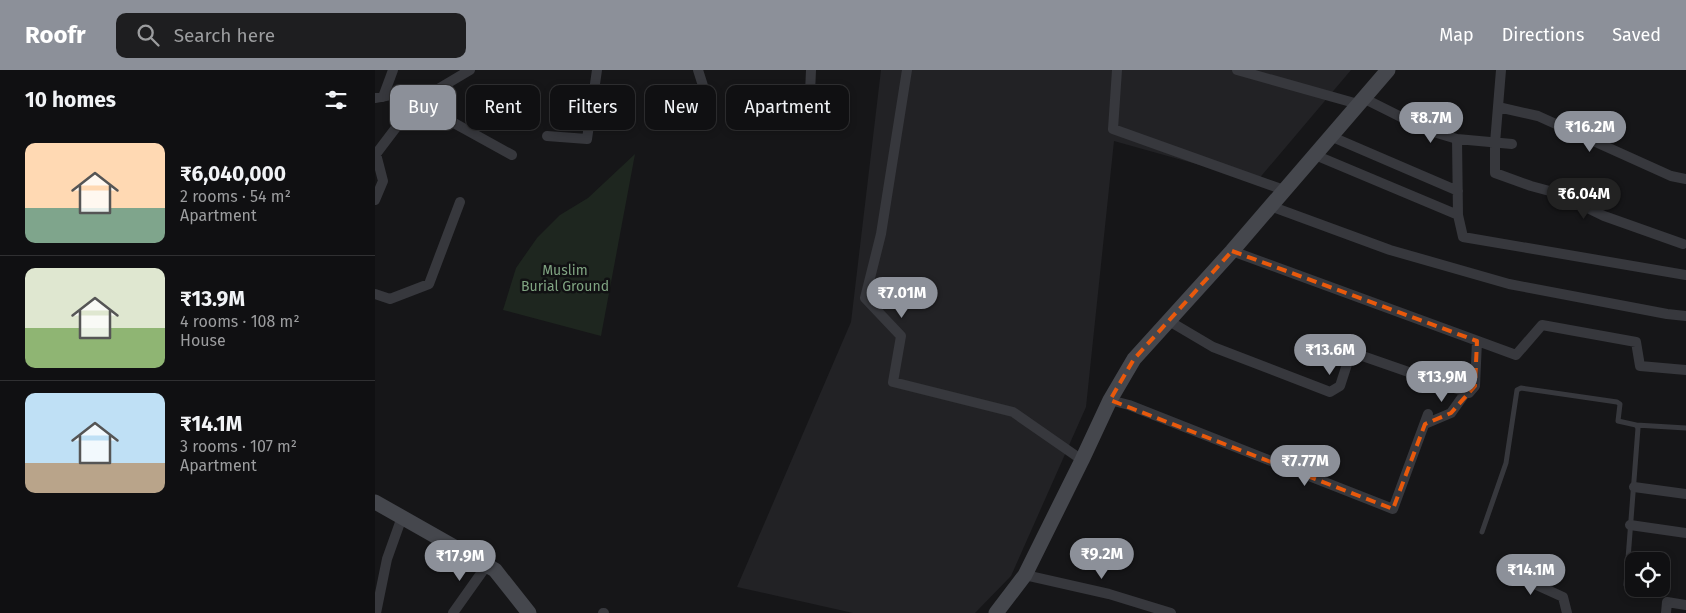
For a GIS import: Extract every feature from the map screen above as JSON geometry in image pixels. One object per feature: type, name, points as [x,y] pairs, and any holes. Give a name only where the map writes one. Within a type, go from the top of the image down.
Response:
[{"type":"main road","points":[[996,613],[1025,575],[1082,460],[1109,400],[1134,359],[1232,251],[1388,70]]},
{"type":"main road","points":[[375,502],[495,570],[529,613]]},
{"type":"street","points":[[379,97],[393,70]]},
{"type":"street","points":[[445,85],[470,70]]},
{"type":"street","points":[[547,136],[587,139],[597,70]]},
{"type":"street","points":[[698,70],[703,85]]},
{"type":"street","points":[[810,85],[811,70]]},
{"type":"street","points":[[907,70],[881,234],[865,298],[901,336],[893,382],[1013,412],[1082,460]]},
{"type":"street","points":[[1117,70],[1113,129],[1284,190]]},
{"type":"street","points":[[1237,70],[1361,101],[1427,130],[1457,139],[1512,144]]},
{"type":"street","points":[[1501,70],[1495,143],[1495,172],[1531,186],[1557,193],[1604,216],[1683,244]]},
{"type":"street","points":[[1498,107],[1538,116],[1671,176],[1686,179]]},
{"type":"street","points":[[456,124],[511,156]]},
{"type":"street","points":[[375,200],[383,181],[377,167],[376,154],[395,130]]},
{"type":"street","points":[[1330,136],[1457,191]]},
{"type":"street","points":[[1457,139],[1458,216],[1463,237],[1686,275]]},
{"type":"street","points":[[1315,155],[1458,216]]},
{"type":"street","points":[[375,294],[390,299],[429,284],[460,202]]},
{"type":"street","points":[[1270,206],[1389,250],[1509,284],[1686,316]]},
{"type":"street","points":[[1232,251],[1516,355],[1541,325],[1636,342],[1641,366],[1686,370]]},
{"type":"street","points":[[1169,321],[1213,347],[1330,392],[1340,386],[1351,352],[1466,392]]},
{"type":"street","points":[[1425,424],[1451,413],[1466,392],[1469,392],[1475,386],[1477,341]]},
{"type":"street","points":[[1109,400],[1129,405],[1393,509],[1429,414]]},
{"type":"street","points":[[1634,487],[1686,494]]},
{"type":"street","points":[[376,613],[387,559],[401,517]]},
{"type":"street","points":[[1630,525],[1686,533]]},
{"type":"street","points":[[453,613],[487,565]]},
{"type":"street","points":[[1506,571],[1563,598],[1567,613]]},
{"type":"street","points":[[1025,575],[1109,594],[1171,613]]},
{"type":"street","points":[[1666,613],[1667,602],[1686,604]]},
{"type":"lane","points":[[1482,532],[1506,463],[1517,390],[1521,388],[1617,402],[1620,404],[1618,421],[1637,425],[1686,428]]},
{"type":"lane","points":[[1628,552],[1634,487],[1637,425]]},
{"type":"highlighted area","points":[[1232,251],[1477,341],[1475,386],[1451,413],[1425,424],[1393,509],[1110,400],[1134,359]]},
{"type":"shaded area","points":[[881,70],[1351,70],[1257,181],[1114,141],[1086,407],[1011,576],[975,613],[853,613],[737,587],[851,322]]},
{"type":"green space","name":"Muslim Burial Ground","points":[[635,154],[601,336],[503,310],[516,268],[537,238],[560,215],[588,198]]}]
